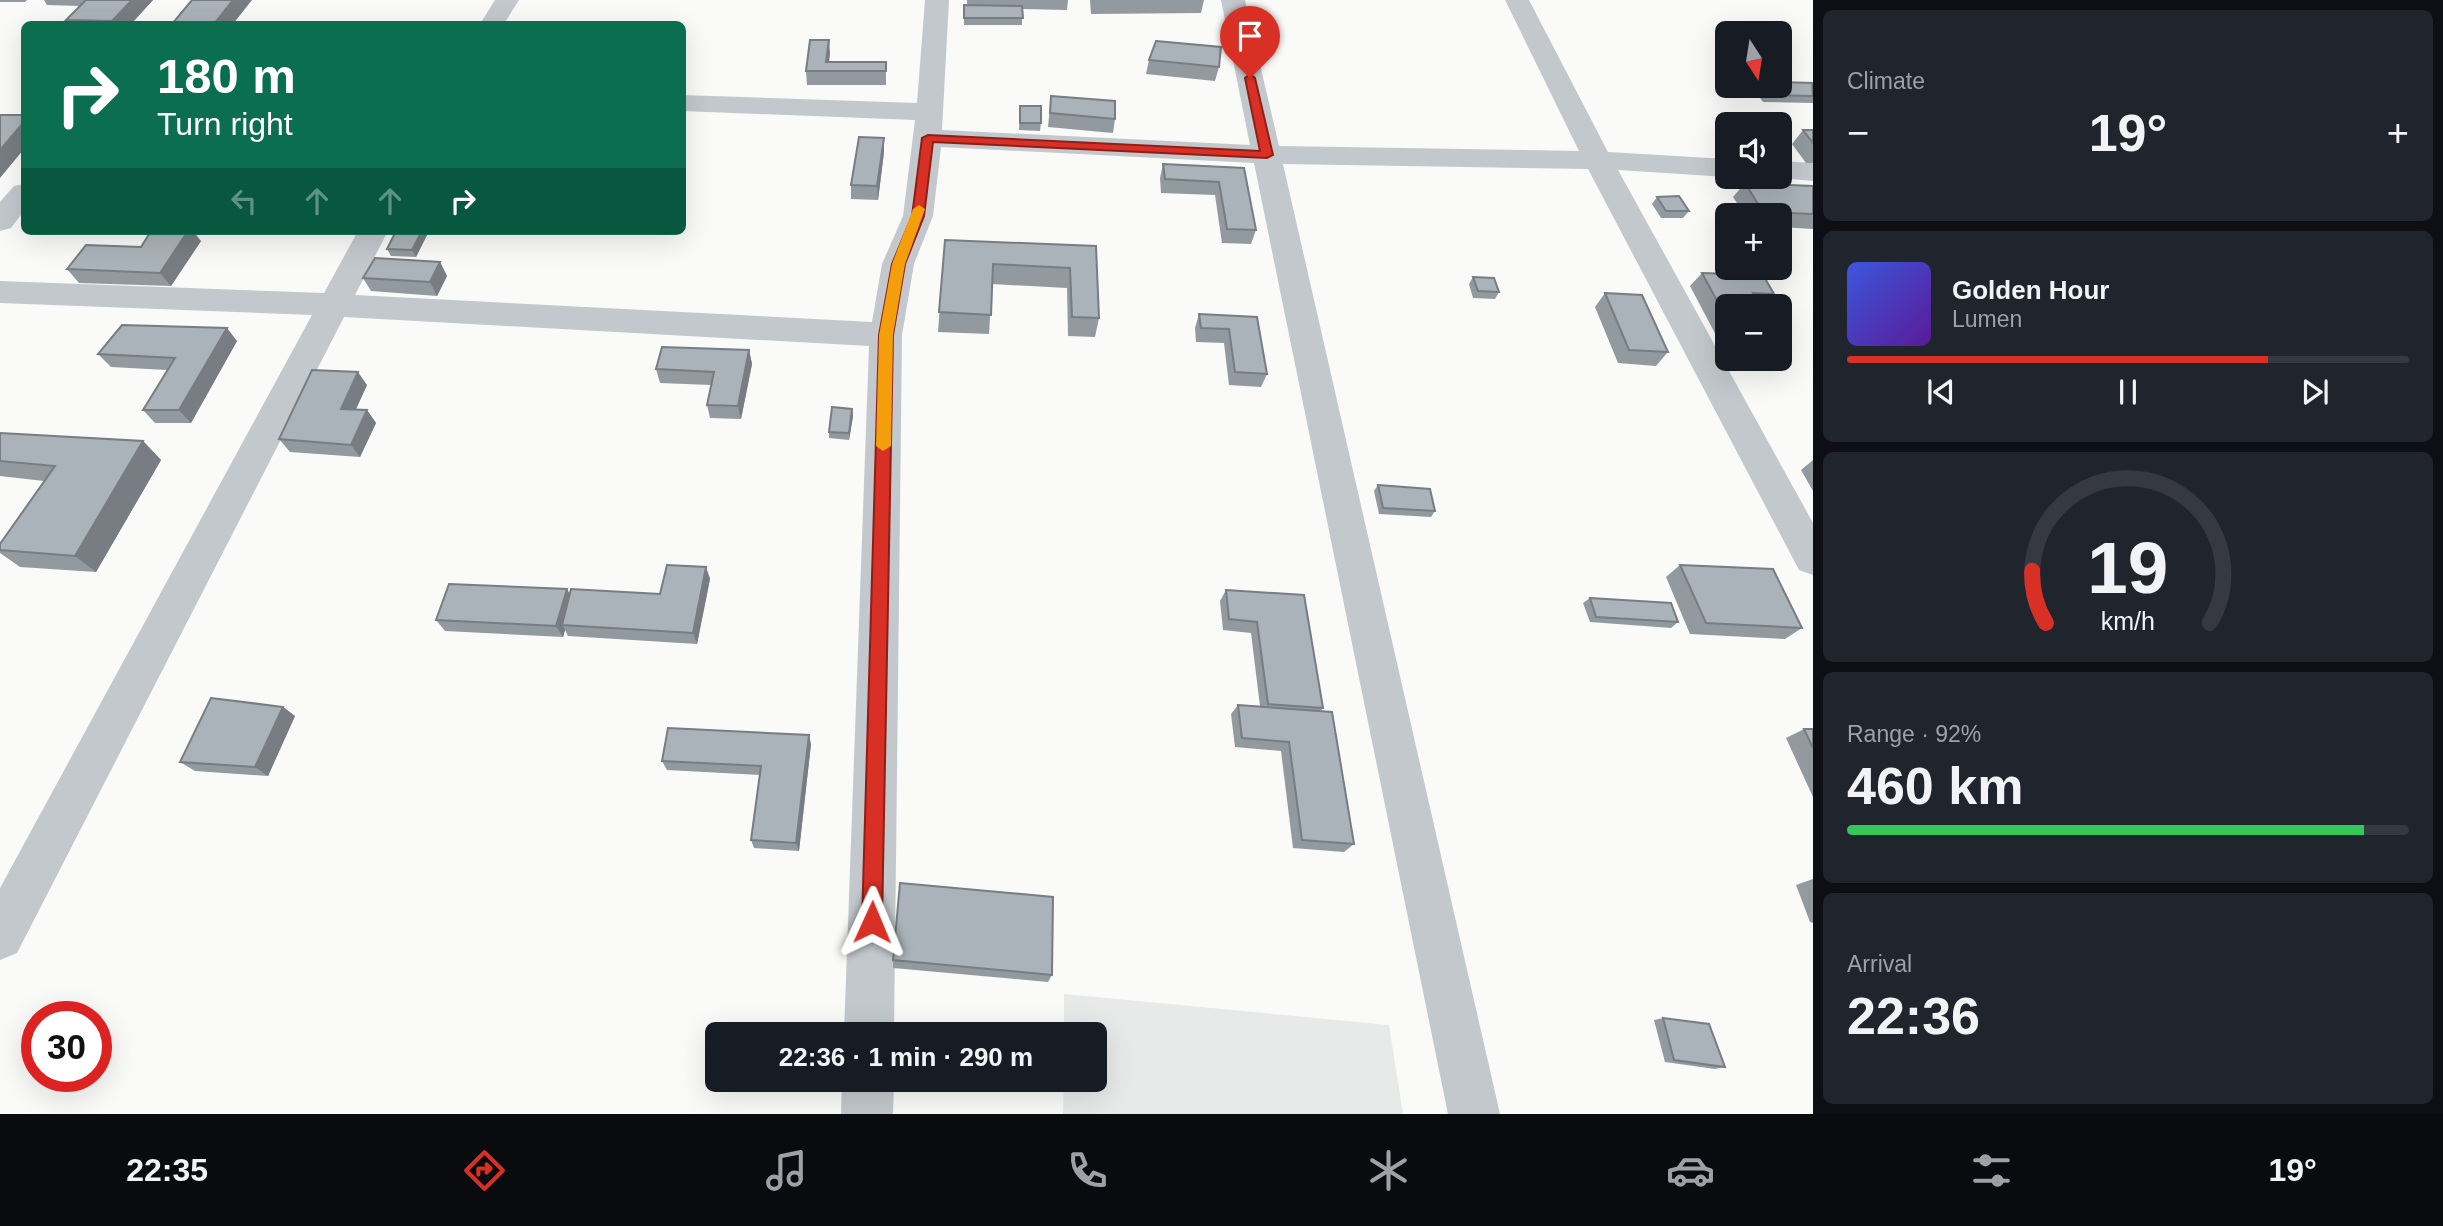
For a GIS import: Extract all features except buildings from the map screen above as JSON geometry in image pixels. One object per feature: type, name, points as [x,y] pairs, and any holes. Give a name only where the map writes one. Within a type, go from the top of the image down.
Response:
[{"type":"street","points":[[494,21],[506,0]]},
{"type":"street","points":[[869,1022],[886,335],[898,264],[918,216],[937,0]]},
{"type":"street","points":[[1233,0],[1474,1114]]},
{"type":"street","points":[[1517,0],[1598,160],[1813,559]]},
{"type":"street","points":[[686,103],[1267,155],[1598,160],[1715,166]]},
{"type":"street","points":[[1792,171],[1813,172]]},
{"type":"street","points":[[0,220],[21,196]]},
{"type":"street","points":[[0,936],[371,235]]},
{"type":"street","points":[[0,292],[332,305],[886,335]]},
{"type":"street","points":[[867,1114],[868,1092]]},
{"type":"shaded area","points":[[1064,994],[1389,1025],[1403,1114],[1063,1114],[1064,1092],[1107,1092],[1107,1022],[1064,1022]]},
{"type":"slow traffic","points":[[883,446],[886,335],[898,264],[919,209]]},
{"type":"route","points":[[872,922],[886,335],[898,264],[918,216],[928,138],[1267,155],[1250,78]]}]
